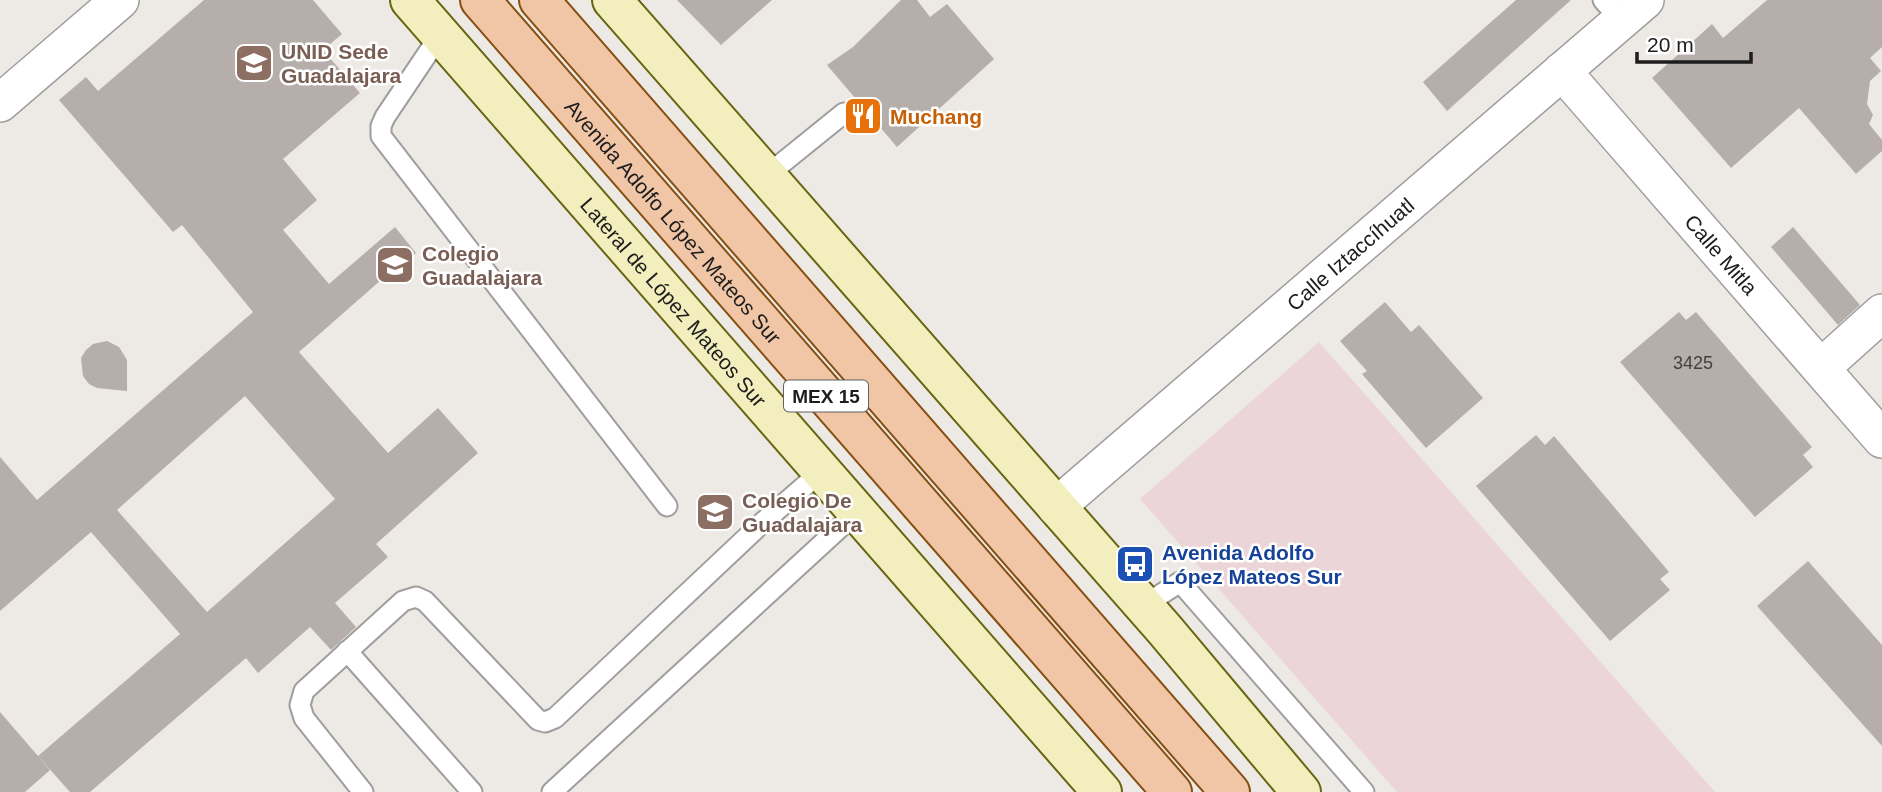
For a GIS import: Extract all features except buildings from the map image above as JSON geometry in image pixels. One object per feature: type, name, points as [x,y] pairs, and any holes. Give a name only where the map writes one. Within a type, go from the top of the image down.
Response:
[{"type":"main road","name":"Lateral de López Mateos Sur","points":[[410,0],[1102,792]]},
{"type":"main road","points":[[440,36],[478,0]]},
{"type":"main road","name":"Avenida Adolfo López Mateos Sur","points":[[478,0],[1172,792]]},
{"type":"main road","name":"Avenida Adolfo López Mateos Sur","points":[[539,0],[1230,792]]},
{"type":"main road","points":[[612,0],[1143,606],[1301,792]]},
{"type":"street","points":[[2,99],[120,0]]},
{"type":"street","name":"Calle Iztaccíhuatl","points":[[1056,507],[1562,71],[1623,7]]},
{"type":"street","name":"Calle Mitla","points":[[1562,71],[1882,439]]},
{"type":"street","points":[[1822,367],[1882,313]]},
{"type":"lane","points":[[440,36],[384,117],[381,136],[667,506]]},
{"type":"lane","points":[[766,176],[844,113]]},
{"type":"lane","points":[[363,792],[304,718],[300,705],[304,691],[404,601],[416,597],[425,601],[538,720],[545,722],[555,718],[762,523],[823,470]]},
{"type":"lane","points":[[552,792],[859,511]]},
{"type":"lane","points":[[1143,606],[1180,582],[1364,792]]},
{"type":"lane","points":[[347,651],[472,792]]},
{"type":"shaded area","points":[[1319,342],[1715,792],[1397,792],[1140,499]]},
{"type":"place","name":"UNID Sede Guadalajara","points":[[254,63]]},
{"type":"place","name":"Muchang","points":[[863,116]]},
{"type":"place","name":"Colegio Guadalajara","points":[[395,265]]},
{"type":"place","name":"Colegio De Guadalajara","points":[[715,512]]},
{"type":"place","name":"Avenida Adolfo López Mateos Sur","points":[[1135,564]]}]
